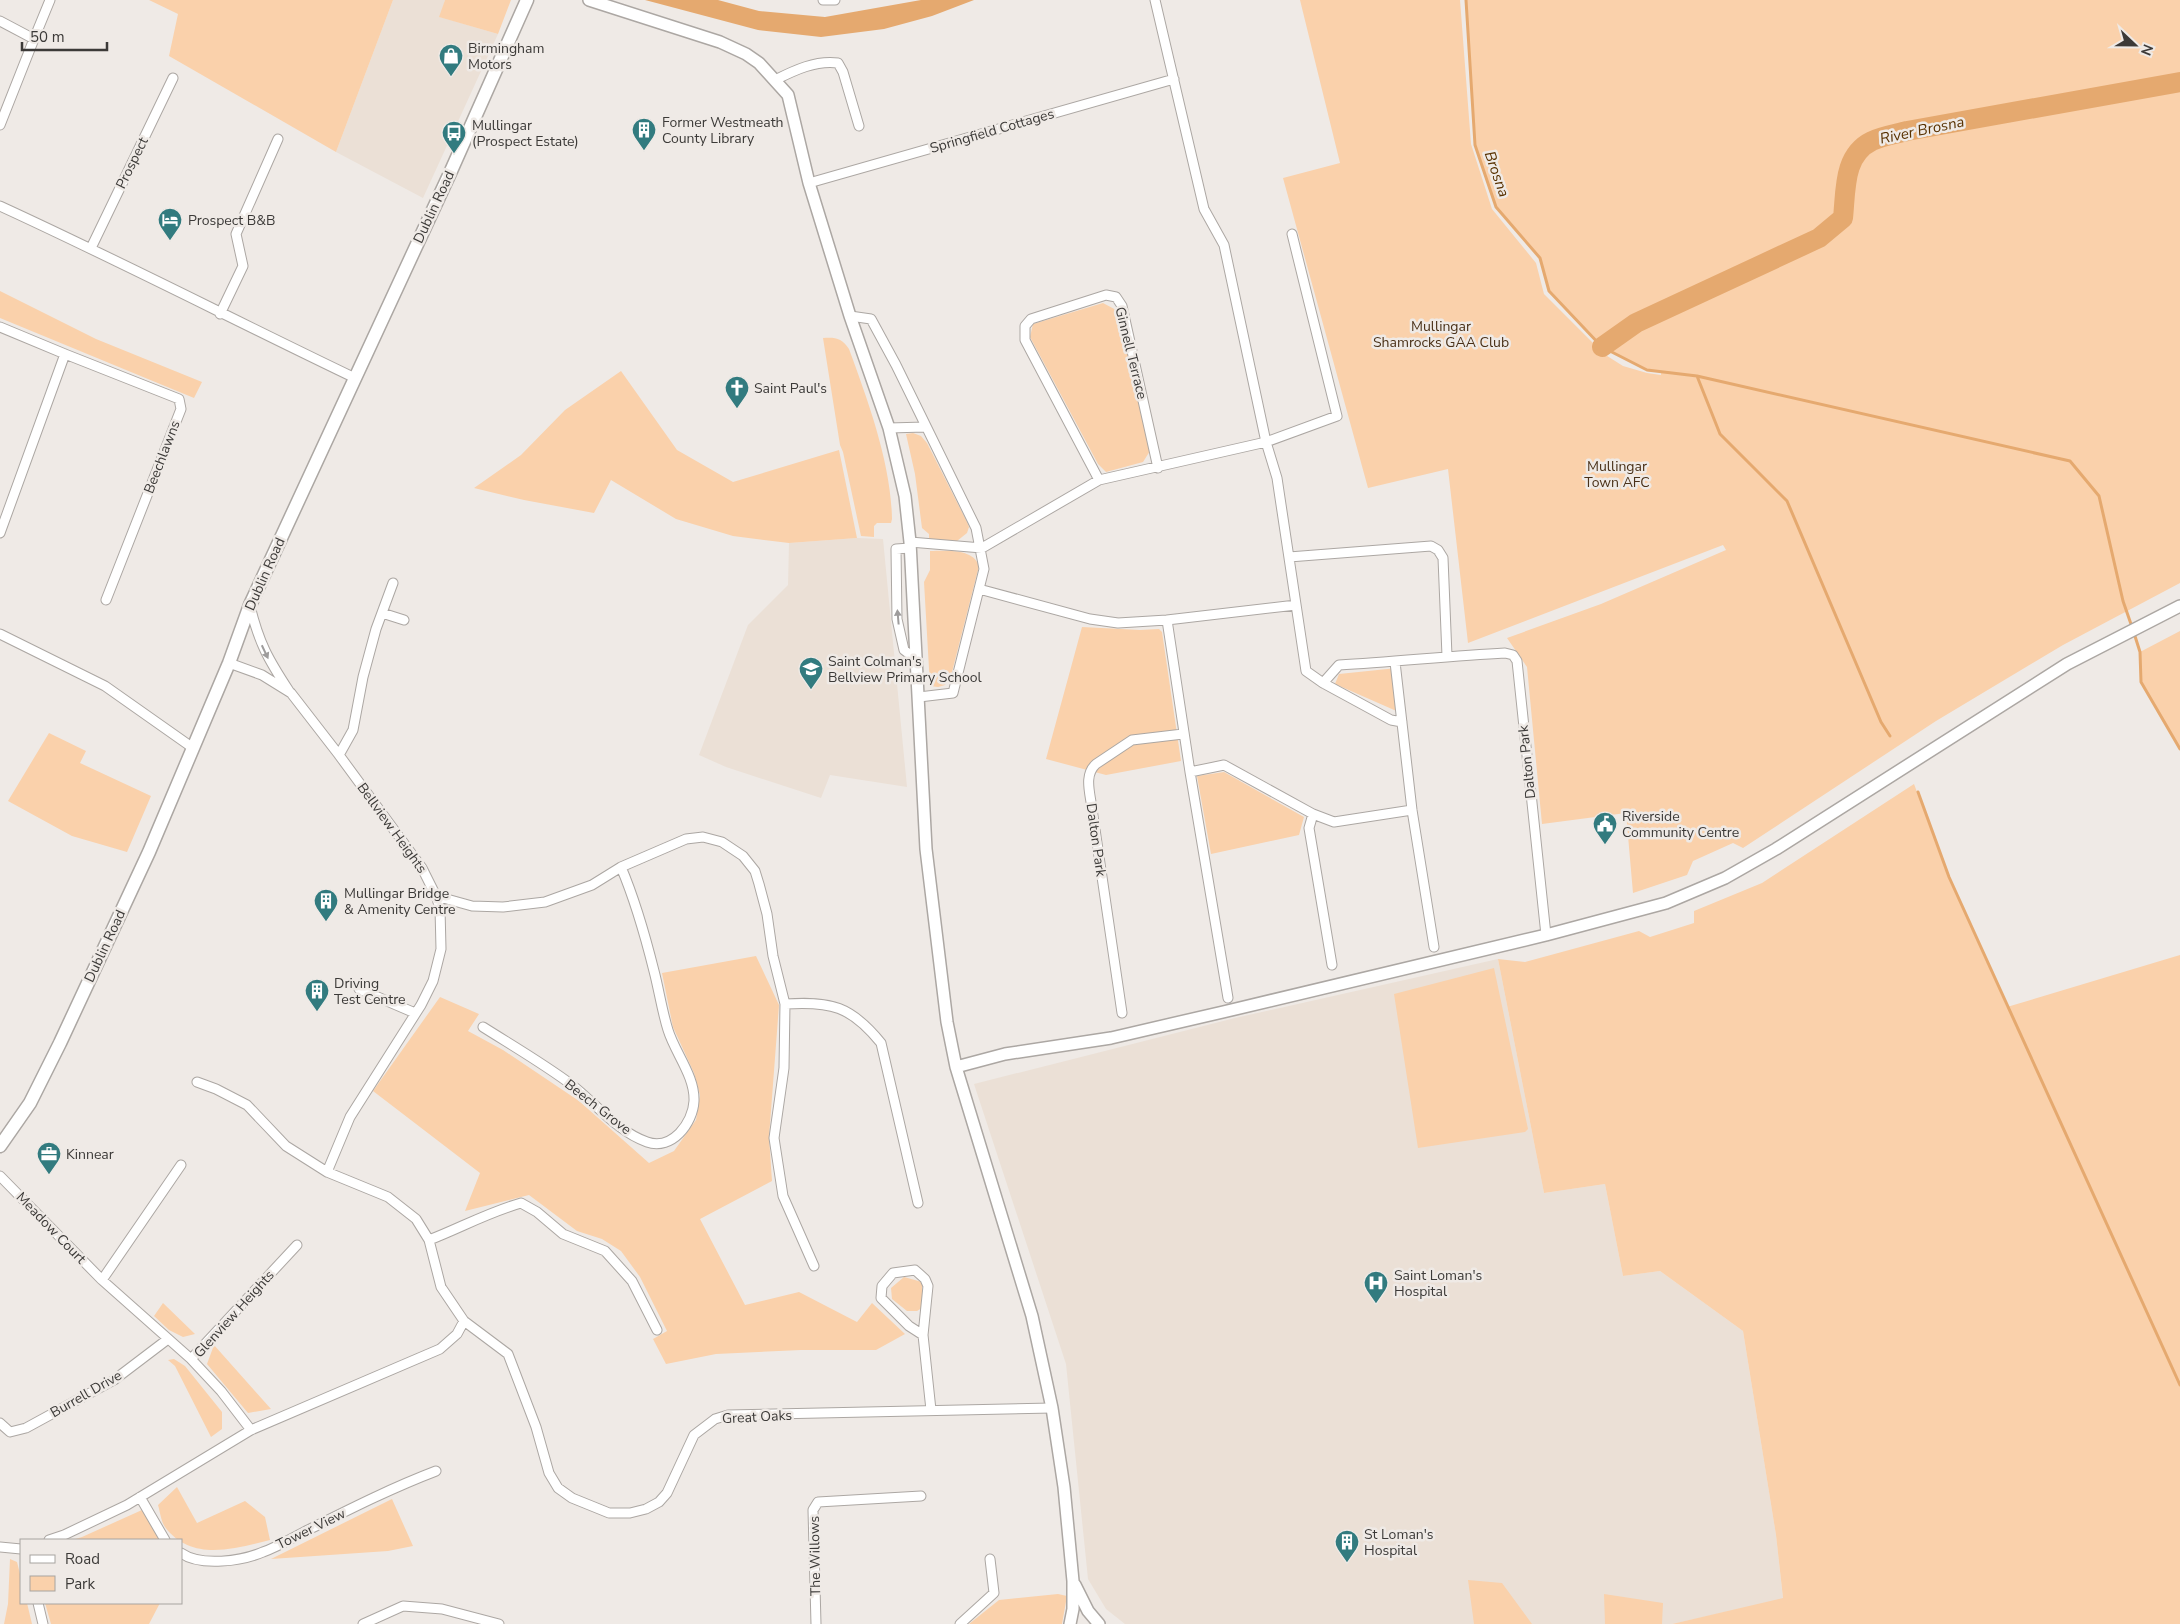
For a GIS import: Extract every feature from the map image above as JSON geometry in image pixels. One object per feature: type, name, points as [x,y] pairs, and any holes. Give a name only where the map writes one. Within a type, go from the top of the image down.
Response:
[{"type":"main road","name":"Dublin Road","points":[[0,1146],[30,1103],[149,852],[229,663],[250,605],[451,170],[527,0]]},
{"type":"street","points":[[0,125],[50,0]]},
{"type":"street","points":[[589,0],[720,42],[759,63],[788,95],[809,183],[850,316],[889,428],[905,496],[910,545],[926,849],[947,1022],[956,1067],[1032,1316],[1052,1408],[1064,1486],[1073,1581],[1073,1609],[1070,1624]]},
{"type":"street","points":[[823,0],[835,0]]},
{"type":"street","points":[[1155,0],[1204,209],[1224,245],[1266,442],[1277,478],[1306,671],[1323,683],[1391,720],[1402,722]]},
{"type":"street","points":[[0,21],[34,39]]},
{"type":"street","points":[[776,80],[799,68],[828,62],[838,63],[843,72],[859,126]]},
{"type":"street","name":"Prospect","points":[[91,248],[173,78]]},
{"type":"street","name":"Springfield Cottages","points":[[809,183],[1174,79]]},
{"type":"street","points":[[220,314],[243,266],[236,234],[278,139]]},
{"type":"street","points":[[0,206],[91,248],[220,314],[355,378]]},
{"type":"street","points":[[916,659],[904,650],[897,619],[896,549],[910,545],[982,548],[1099,480],[1266,442],[1337,416],[1292,234]]},
{"type":"street","name":"Ginnell Terrace","points":[[1099,480],[1025,340],[1025,326],[1031,319],[1106,295],[1116,297],[1122,306],[1158,468]]},
{"type":"street","points":[[850,316],[871,319],[896,365],[976,528],[982,548],[984,569],[953,693],[919,697]]},
{"type":"street","name":"Beechlawns","points":[[0,327],[179,398],[181,409],[106,600]]},
{"type":"street","points":[[0,533],[65,354]]},
{"type":"street","points":[[889,428],[925,427]]},
{"type":"street","points":[[1289,557],[1431,546],[1438,550],[1443,558],[1447,656]]},
{"type":"street","points":[[340,755],[353,730],[363,676],[382,613],[394,583]]},
{"type":"street","points":[[979,589],[1090,619],[1118,623],[1167,620],[1296,605]]},
{"type":"street","points":[[250,605],[258,636],[267,657],[290,693]]},
{"type":"street","points":[[956,1067],[1005,1054],[1111,1038],[1546,936],[1666,903],[1725,878],[1776,849],[2080,656],[2176,609]]},
{"type":"street","points":[[382,613],[404,620]]},
{"type":"street","points":[[1167,620],[1183,734],[1228,998]]},
{"type":"street","points":[[0,634],[105,686],[193,748]]},
{"type":"street","name":"Dalton Park","points":[[1323,683],[1339,664],[1394,662],[1447,656],[1512,654],[1517,661],[1546,936]]},
{"type":"street","points":[[1394,662],[1412,810],[1434,947]]},
{"type":"street","name":"Bellview Heights","points":[[229,663],[262,675],[290,693],[340,755],[422,868],[436,896],[442,928],[441,949],[433,981],[421,1005],[350,1117],[327,1172]]},
{"type":"street","name":"Dalton Park","points":[[1122,1013],[1090,802],[1088,775],[1090,769],[1096,764],[1132,740],[1183,734]]},
{"type":"street","points":[[1190,772],[1224,765],[1314,814],[1334,822],[1412,810]]},
{"type":"street","points":[[1314,814],[1309,828],[1332,964]]},
{"type":"street","points":[[436,896],[472,906],[503,907],[545,902],[592,885],[621,866],[686,839],[703,838],[722,842],[743,856],[755,871],[759,884],[767,914],[773,956],[785,1004],[784,1068],[774,1138],[783,1196],[814,1266]]},
{"type":"street","name":"Beech Grove","points":[[484,1027],[572,1085],[610,1119],[637,1137],[649,1143],[668,1142],[682,1130],[691,1117],[694,1100],[690,1078],[675,1050],[668,1030],[637,910],[621,866]]},
{"type":"street","points":[[359,989],[415,1013]]},
{"type":"street","points":[[785,1004],[815,1002],[844,1009],[867,1026],[881,1043],[918,1204]]},
{"type":"street","points":[[52,1539],[64,1535],[140,1497],[251,1430],[440,1349],[456,1334],[464,1321],[441,1287],[429,1240],[416,1219],[388,1197],[327,1172],[286,1146],[247,1105],[216,1089],[197,1082]]},
{"type":"street","points":[[102,1280],[181,1165]]},
{"type":"street","name":"Meadow Court","points":[[0,1176],[102,1280],[191,1359]]},
{"type":"street","points":[[429,1240],[463,1227],[495,1210],[521,1203],[537,1212],[563,1234],[605,1251],[632,1281],[656,1330]]},
{"type":"street","name":"Glenview Heights","points":[[251,1430],[221,1391],[191,1359],[297,1245]]},
{"type":"street","points":[[922,1335],[902,1320],[881,1298],[882,1286],[893,1273],[915,1270],[925,1279],[928,1286],[922,1335],[931,1410]]},
{"type":"street","name":"Great Oaks","points":[[464,1321],[508,1354],[524,1394],[549,1473],[558,1488],[572,1498],[609,1513],[630,1513],[646,1509],[659,1502],[667,1493],[694,1436],[715,1419],[728,1415],[1052,1408]]},
{"type":"street","name":"Burrell Drive","points":[[0,1423],[10,1432],[26,1428],[114,1380],[168,1339]]},
{"type":"street","name":"Tower View","points":[[182,1554],[209,1561],[234,1560],[262,1553],[399,1486],[436,1471]]},
{"type":"street","name":"The Willows","points":[[816,1624],[813,1510],[818,1502],[921,1496]]},
{"type":"street","points":[[140,1497],[164,1539]]},
{"type":"street","points":[[0,1547],[20,1549]]},
{"type":"street","points":[[960,1624],[994,1593],[990,1559]]},
{"type":"street","points":[[1073,1581],[1088,1611],[1099,1624]]},
{"type":"street","points":[[38,1604],[43,1624]]},
{"type":"street","points":[[363,1624],[403,1606],[442,1609],[499,1624]]},
{"type":"shaded area","points":[[393,0],[445,0],[440,17],[498,34],[423,198],[336,152]]},
{"type":"shaded area","points":[[645,0],[718,0],[759,11],[825,17],[921,0],[974,0],[932,16],[884,29],[821,37],[758,30]]},
{"type":"shaded area","name":"Saint Colman's Bellview Primary School","points":[[857,538],[883,539],[907,787],[830,775],[821,798],[726,767],[699,755],[748,625],[788,585],[789,543]]},
{"type":"shaded area","name":"Saint Loman's Hospital","points":[[1498,959],[1544,1193],[1605,1184],[1623,1276],[1660,1271],[1743,1331],[1776,1535],[1783,1599],[1672,1624],[1125,1624],[1106,1609],[1088,1579],[1066,1364],[974,1084],[1235,1018]]},
{"type":"green space","points":[[149,0],[393,0],[336,152],[169,56],[178,14]]},
{"type":"green space","points":[[445,0],[511,0],[498,34],[439,17]]},
{"type":"green space","points":[[1300,0],[1460,0],[1471,144],[1492,209],[1536,263],[1544,294],[1604,354],[1623,366],[1661,375],[1661,372],[1647,370],[1602,347],[1549,291],[1540,257],[1496,207],[1475,145],[1466,0],[2180,0],[2180,583],[2063,645],[1936,721],[1743,848],[1733,843],[1693,861],[1687,875],[1633,893],[1626,813],[1542,824],[1527,667],[1507,638],[1601,604],[1726,550],[1723,545],[1468,643],[1448,469],[1368,488],[1283,178],[1340,163]]},
{"type":"green space","points":[[0,291],[96,339],[202,382],[194,398],[0,318]]},
{"type":"green space","points":[[1103,303],[1118,311],[1150,451],[1143,462],[1106,472],[1098,464],[1030,337],[1033,324]]},
{"type":"green space","points":[[823,338],[838,339],[844,342],[849,349],[871,411],[883,454],[888,476],[892,519],[891,523],[877,523],[874,526],[874,537],[861,536],[840,445]]},
{"type":"green space","points":[[621,371],[677,450],[733,482],[839,450],[857,538],[789,543],[733,536],[676,519],[611,480],[594,513],[524,500],[474,488],[521,455],[565,410]]},
{"type":"green space","points":[[913,433],[921,436],[927,443],[967,522],[969,527],[967,533],[957,541],[929,539],[929,534],[922,528],[915,474],[906,434]]},
{"type":"green space","points":[[930,551],[965,553],[976,560],[979,566],[952,672],[945,685],[938,687],[930,686],[924,582],[930,570]]},
{"type":"green space","points":[[1082,627],[1159,629],[1162,632],[1181,761],[1106,775],[1046,759]]},
{"type":"green space","points":[[2180,631],[2180,749],[2141,682],[2140,652]]},
{"type":"green space","points":[[1397,668],[1401,713],[1335,684],[1339,674]]},
{"type":"green space","points":[[49,733],[86,751],[80,763],[151,796],[127,852],[72,836],[8,801]]},
{"type":"green space","points":[[1224,772],[1304,817],[1299,835],[1211,854],[1197,776]]},
{"type":"green space","points":[[1914,784],[1949,877],[2007,1007],[2180,955],[2180,1624],[1672,1624],[1783,1598],[1776,1535],[1743,1331],[1660,1271],[1623,1276],[1605,1184],[1544,1193],[1498,959],[1525,962],[1639,931],[1650,937],[1694,923],[1694,911],[1762,883]]},
{"type":"green space","points":[[756,956],[779,1005],[769,1137],[772,1181],[700,1219],[745,1305],[799,1292],[857,1322],[872,1303],[905,1334],[876,1350],[801,1350],[716,1354],[666,1364],[653,1339],[667,1331],[640,1277],[621,1251],[602,1239],[577,1231],[529,1195],[465,1211],[480,1173],[373,1091],[440,997],[479,1014],[468,1031],[503,1050],[579,1101],[649,1163],[674,1151],[696,1120],[700,1095],[694,1073],[673,1027],[662,973]]},
{"type":"green space","points":[[1494,968],[1528,1129],[1525,1132],[1418,1148],[1394,994]]},
{"type":"green space","points":[[904,1277],[922,1282],[922,1308],[917,1311],[907,1311],[892,1299],[891,1288]]},
{"type":"green space","points":[[163,1303],[195,1334],[183,1337],[169,1330],[154,1316]]},
{"type":"green space","points":[[214,1345],[271,1409],[248,1413],[207,1364]]},
{"type":"green space","points":[[174,1359],[185,1366],[222,1412],[222,1429],[211,1437],[175,1366],[168,1360]]},
{"type":"green space","points":[[177,1487],[197,1523],[245,1501],[265,1517],[270,1540],[242,1547],[214,1550],[200,1549],[187,1545],[182,1542],[182,1539],[176,1538],[165,1527],[158,1505]]},
{"type":"green space","points":[[392,1499],[413,1546],[388,1551],[271,1559]]},
{"type":"green space","points":[[142,1510],[159,1539],[75,1539]]},
{"type":"green space","points":[[10,1559],[17,1562],[20,1574],[20,1604],[27,1604],[32,1624],[4,1624],[8,1604]]},
{"type":"green space","points":[[1468,1580],[1502,1583],[1532,1624],[1474,1624]]},
{"type":"green space","points":[[1058,1594],[1067,1596],[1062,1624],[969,1624],[999,1600]]},
{"type":"green space","points":[[1604,1594],[1663,1603],[1662,1624],[1605,1624]]},
{"type":"green space","points":[[45,1604],[159,1604],[149,1624],[51,1624]]},
{"type":"waterway","name":"Brosna","points":[[1466,0],[1475,145],[1496,207],[1540,258],[1549,291],[1602,347],[1647,370],[1697,376],[2070,461],[2099,496],[2123,601],[2132,627]]},
{"type":"waterway","name":"River Brosna","points":[[1602,347],[1636,323],[1819,238],[1843,218],[1846,185],[1851,164],[1863,147],[1872,141],[1907,131],[2180,82]]},
{"type":"waterway","points":[[1697,376],[1720,434],[1787,501],[1881,722],[1890,736]]},
{"type":"waterway","points":[[2134,633],[2140,652],[2141,682],[2180,749]]},
{"type":"waterway","points":[[1918,792],[1949,877],[2180,1385]]},
{"type":"place","name":"Birmingham Motors","points":[[451,77]]},
{"type":"place","name":"Former Westmeath County Library","points":[[644,151]]},
{"type":"place","name":"Mullingar (Prospect Estate)","points":[[454,154]]},
{"type":"place","name":"Prospect B&B","points":[[170,241]]},
{"type":"place","name":"Saint Paul's","points":[[737,409]]},
{"type":"place","name":"Saint Colman's Bellview Primary School","points":[[811,690]]},
{"type":"place","name":"Riverside Community Centre","points":[[1605,845]]},
{"type":"place","name":"Mullingar Bridge & Amenity Centre","points":[[326,922]]},
{"type":"place","name":"Driving Test Centre","points":[[317,1012]]},
{"type":"place","name":"Kinnear","points":[[49,1175]]},
{"type":"place","name":"Saint Loman's Hospital","points":[[1376,1304]]},
{"type":"place","name":"St Loman's Hospital","points":[[1347,1563]]},
{"type":"park label","name":"Mullingar Shamrocks GAA Club","points":[[1441,334]]},
{"type":"park label","name":"Mullingar Town AFC","points":[[1617,474]]}]
